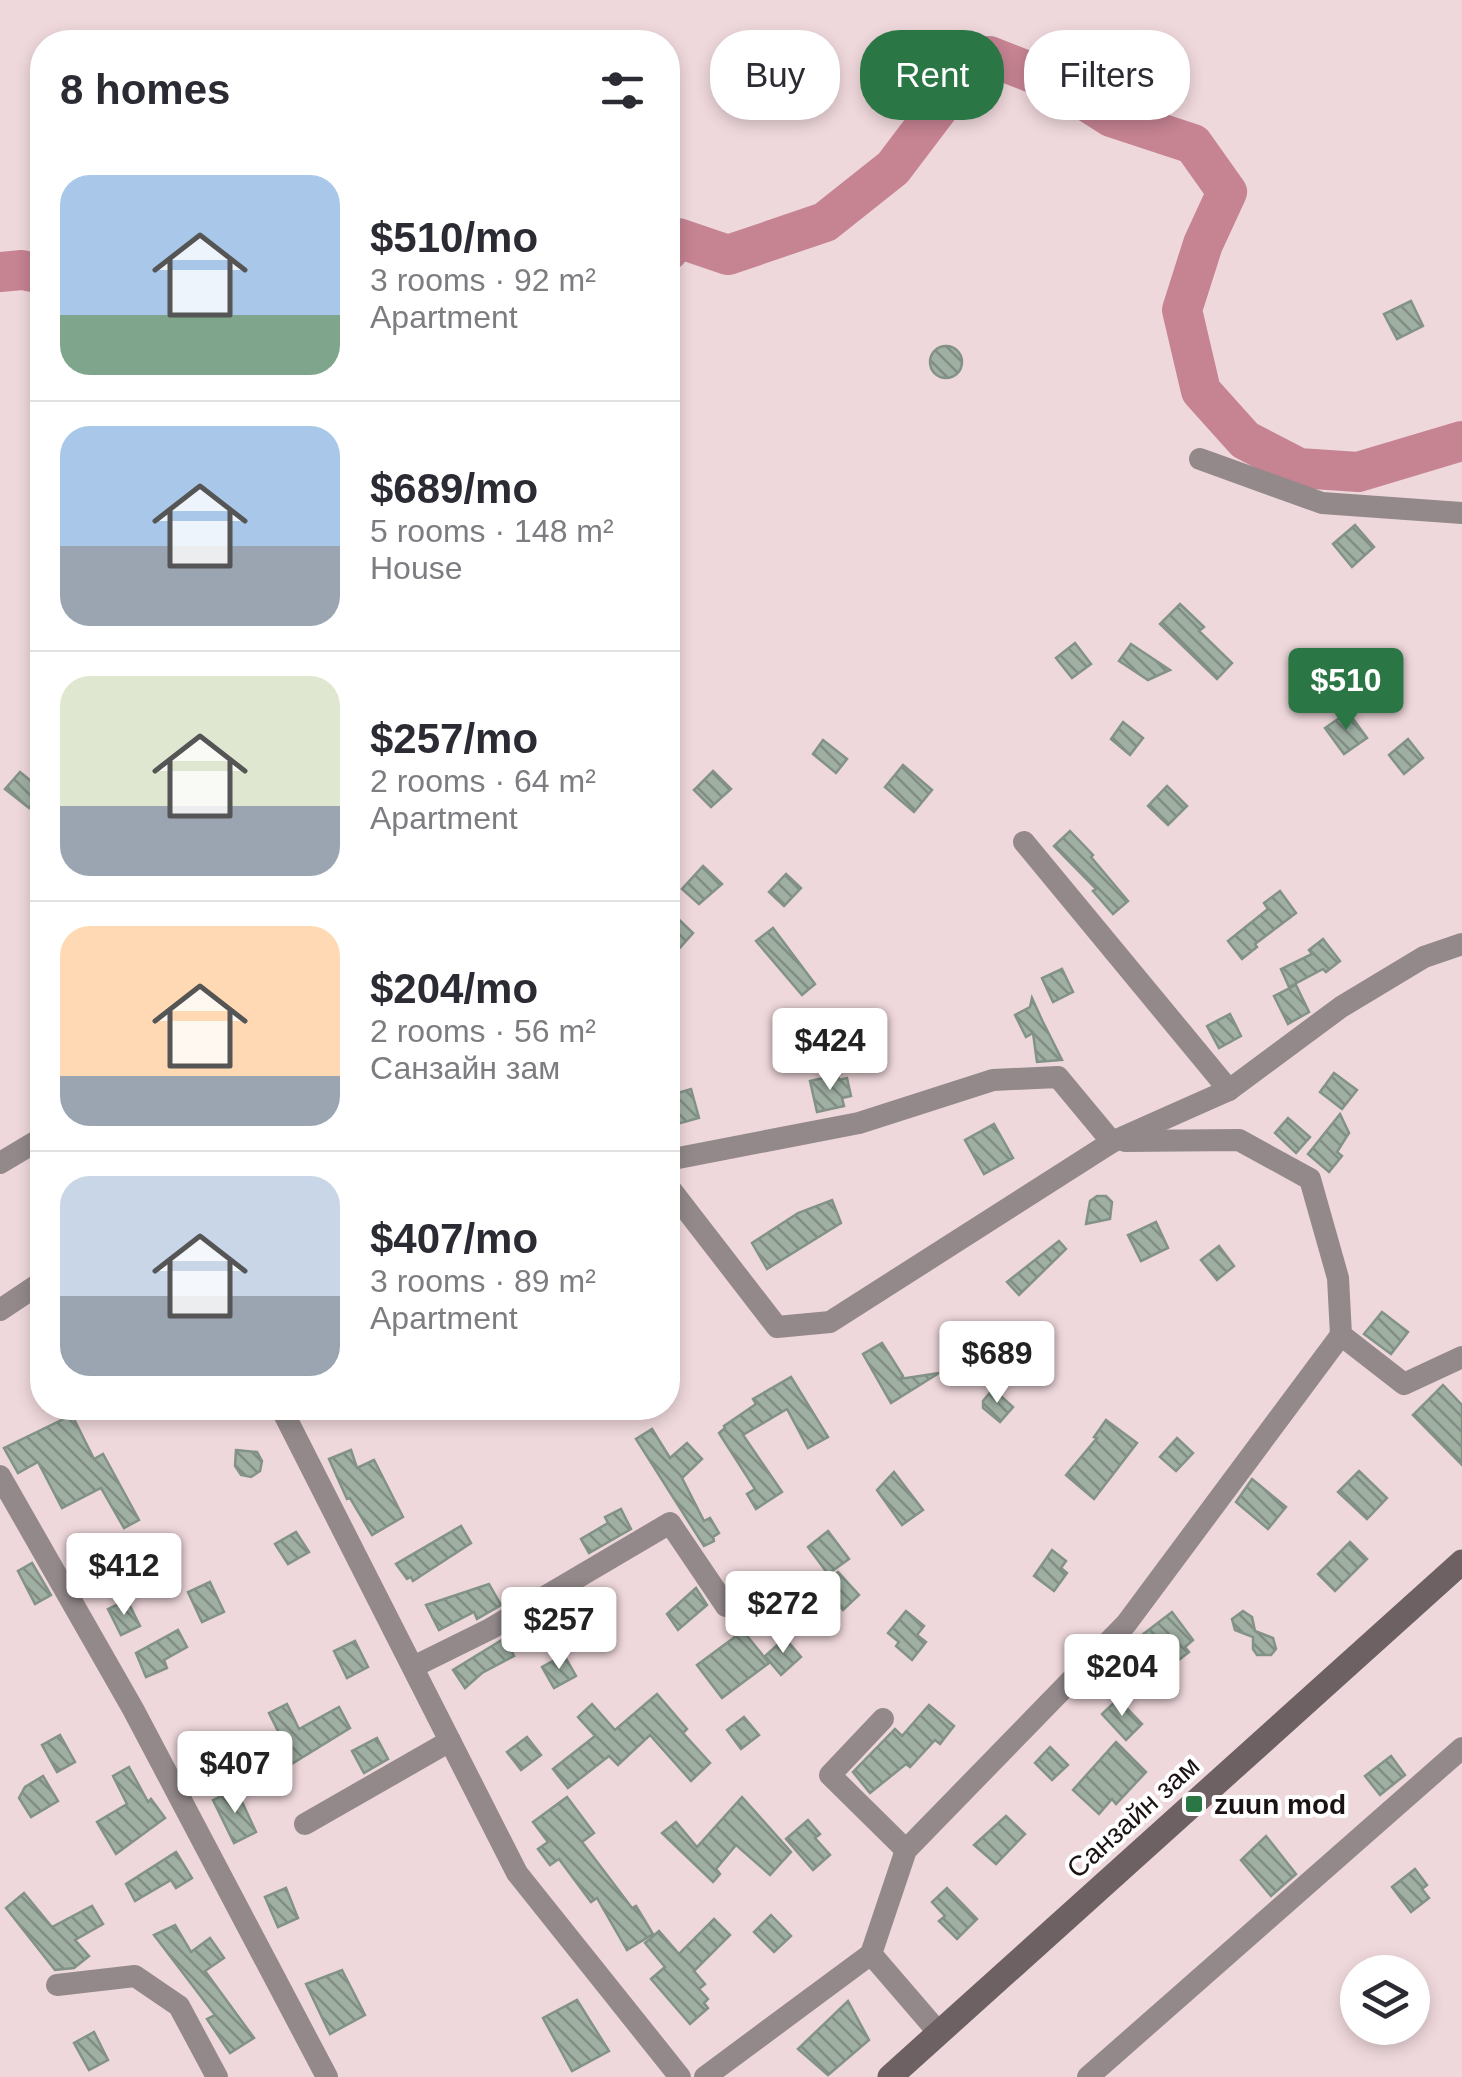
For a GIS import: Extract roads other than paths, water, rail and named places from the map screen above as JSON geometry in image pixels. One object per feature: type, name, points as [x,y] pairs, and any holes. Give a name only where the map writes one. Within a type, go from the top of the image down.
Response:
[{"type":"main road","name":"Санзайн зам","points":[[890,2077],[1462,1562]]},
{"type":"street","points":[[1200,459],[1322,503],[1462,514]]},
{"type":"street","points":[[1024,842],[1229,1090]]},
{"type":"street","points":[[680,1202],[776,1327],[830,1322],[1112,1142],[1229,1090],[1341,1007],[1424,957],[1462,944]]},
{"type":"street","points":[[680,1158],[858,1123],[994,1080],[1058,1077],[1112,1142]]},
{"type":"street","points":[[705,2077],[871,1954],[906,1850],[1126,1624],[1341,1336],[1338,1278],[1310,1179],[1239,1140],[1112,1142]]},
{"type":"street","points":[[0,1164],[30,1145]]},
{"type":"street","points":[[0,1310],[30,1290]]},
{"type":"street","points":[[1341,1336],[1404,1384],[1462,1357]]},
{"type":"street","points":[[287,1420],[518,1872],[680,2077]]},
{"type":"street","points":[[0,1476],[133,1709],[328,2077]]},
{"type":"street","points":[[413,1667],[490,1630],[670,1523],[726,1606]]},
{"type":"street","points":[[882,1719],[830,1775],[906,1850]]},
{"type":"street","points":[[305,1824],[450,1741]]},
{"type":"street","points":[[1088,2077],[1462,1748]]},
{"type":"street","points":[[871,1954],[938,2033]]},
{"type":"street","points":[[57,1985],[135,1976],[179,2006],[217,2077]]},
{"type":"waterway","points":[[680,239],[728,255],[825,222],[893,168],[943,102],[989,56],[1056,82],[1111,117],[1193,144],[1227,192],[1203,244],[1182,310],[1201,391],[1245,440],[1299,468],[1358,472],[1462,441]]},
{"type":"waterway","points":[[0,272],[30,272]]},
{"type":"place","name":"zuun mod","points":[[1194,1804]]}]
